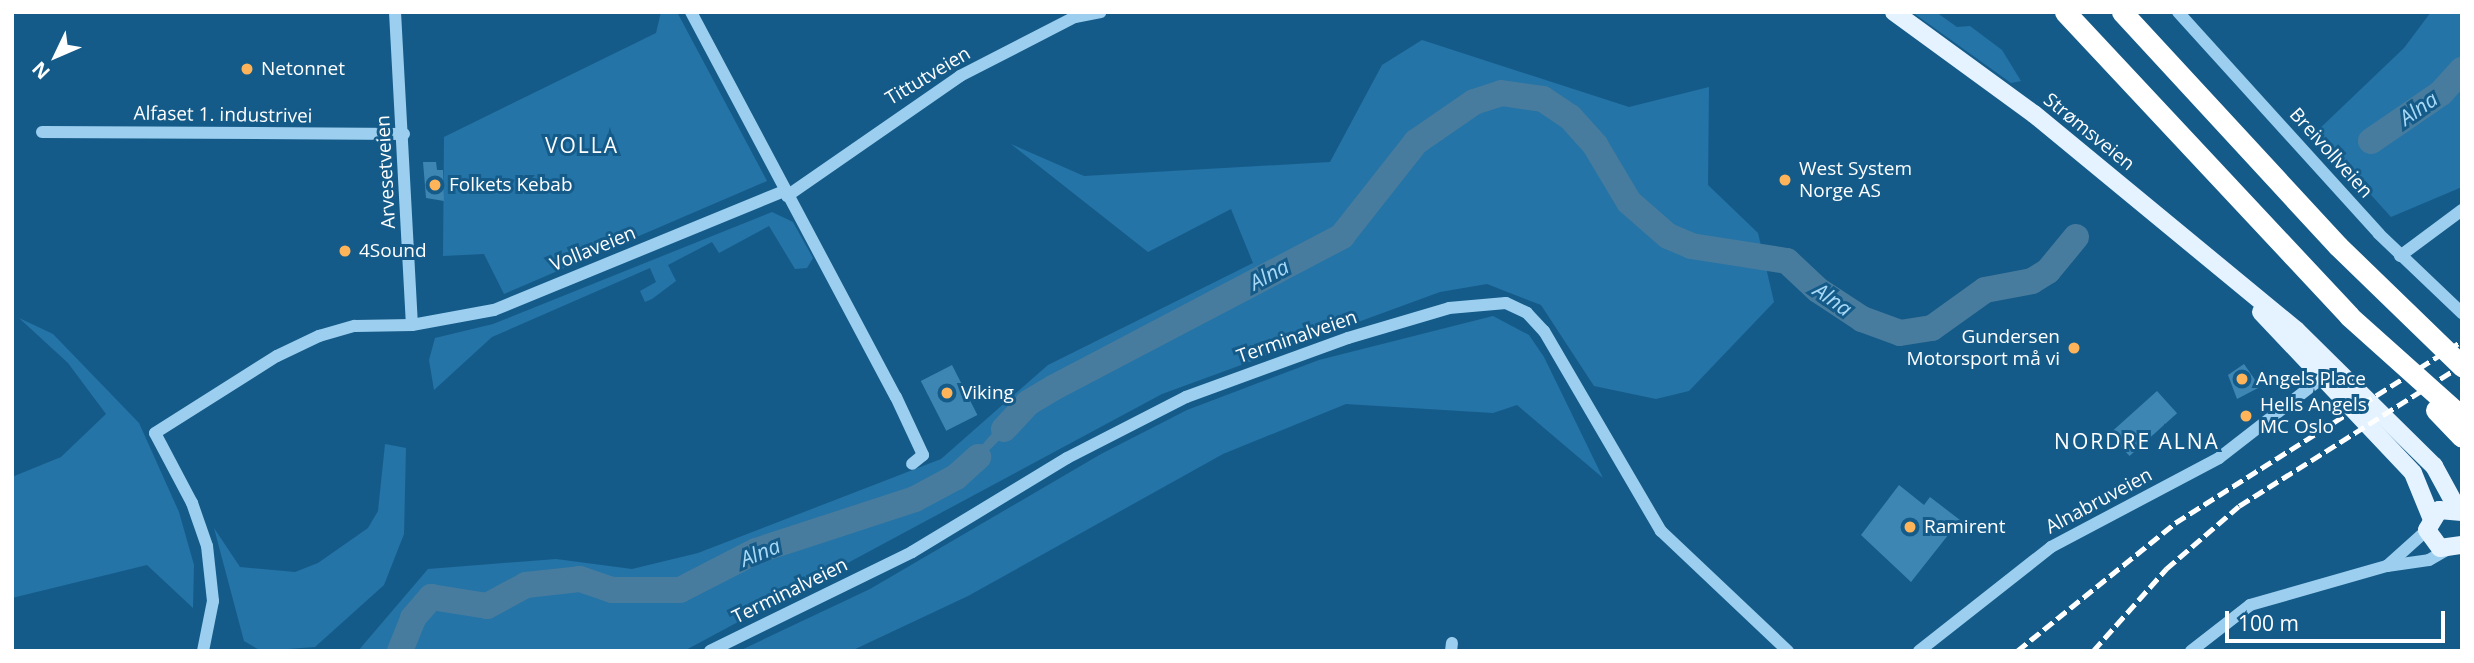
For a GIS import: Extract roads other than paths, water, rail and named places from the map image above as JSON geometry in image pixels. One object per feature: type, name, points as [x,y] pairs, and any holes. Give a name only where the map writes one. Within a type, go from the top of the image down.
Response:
[{"type":"highway","points":[[2065,12],[2462,437]]},
{"type":"highway","points":[[2122,12],[2338,246],[2462,366]]},
{"type":"highway","points":[[2348,316],[2462,417]]},
{"type":"main road","name":"Strømsveien","points":[[1894,12],[2043,121],[2249,296],[2434,466],[2460,511]]},
{"type":"main road","name":"Strømsveien","points":[[2329,372],[2413,473],[2429,524]]},
{"type":"main road","points":[[2457,548],[2435,545],[2429,524],[2443,509],[2460,511]]},
{"type":"street","points":[[691,12],[785,194],[896,397],[923,455],[912,464]]},
{"type":"street","name":"Tittutveien","points":[[785,194],[960,76],[1075,17],[1101,12]]},
{"type":"street","name":"Breivollveien","points":[[2178,12],[2400,256],[2462,313]]},
{"type":"street","name":"Arvesetveien","points":[[397,14],[412,325]]},
{"type":"street","name":"Alfaset 1. industrivei","points":[[41,132],[404,135]]},
{"type":"street","name":"Vollaveien","points":[[204,651],[213,601],[207,546],[192,503],[155,433],[277,356],[318,336],[355,326],[412,325],[494,310],[785,194]]},
{"type":"street","points":[[2400,256],[2462,210]]},
{"type":"street","name":"Terminalveien","points":[[710,651],[912,552],[1067,458],[1186,397],[1291,356],[1449,308],[1506,303],[1527,313],[1544,331],[1661,531],[1788,651]]},
{"type":"street","name":"Alnabruveien","points":[[1919,651],[2051,547],[2219,458],[2329,372]]},
{"type":"street","points":[[2386,566],[2429,524]]},
{"type":"street","points":[[2191,651],[2250,605],[2386,566],[2424,561],[2457,548]]},
{"type":"waterway","name":"Alna","points":[[2371,141],[2441,93],[2462,70]]},
{"type":"waterway","name":"Alna","points":[[1004,429],[1028,403],[1053,388],[1342,236],[1416,142],[1474,102],[1501,93],[1543,99],[1570,117],[1595,145],[1629,202],[1668,236],[1691,246],[1787,261],[1818,290],[1862,319],[1900,333],[1932,328],[1985,290],[2032,281],[2048,271],[2076,237]]},
{"type":"waterway","name":"Alna","points":[[400,651],[413,618],[431,597],[487,606],[526,585],[580,579],[612,590],[680,590],[756,551],[915,499],[956,477],[978,457]]},
{"type":"railway","points":[[2017,651],[2175,523],[2462,341]]},
{"type":"railway","points":[[2093,651],[2166,569],[2239,506],[2462,365]]},
{"type":"place","name":"Netonnet","points":[[247,69]]},
{"type":"place","name":"West System Norge AS","points":[[1785,180]]},
{"type":"place","name":"Folkets Kebab","points":[[435,185]]},
{"type":"place","name":"4Sound","points":[[345,251]]},
{"type":"place","name":"Gundersen Motorsport må vi","points":[[2074,348]]},
{"type":"place","name":"Angels Place","points":[[2242,379]]},
{"type":"place","name":"Viking","points":[[947,393]]},
{"type":"place","name":"Hells Angels MC Oslo","points":[[2246,416]]},
{"type":"place","name":"Ramirent","points":[[1910,527]]},
{"type":"district","name":"VOLLA","points":[[582,145]]},
{"type":"district","name":"NORDRE ALNA","points":[[2137,441]]}]
